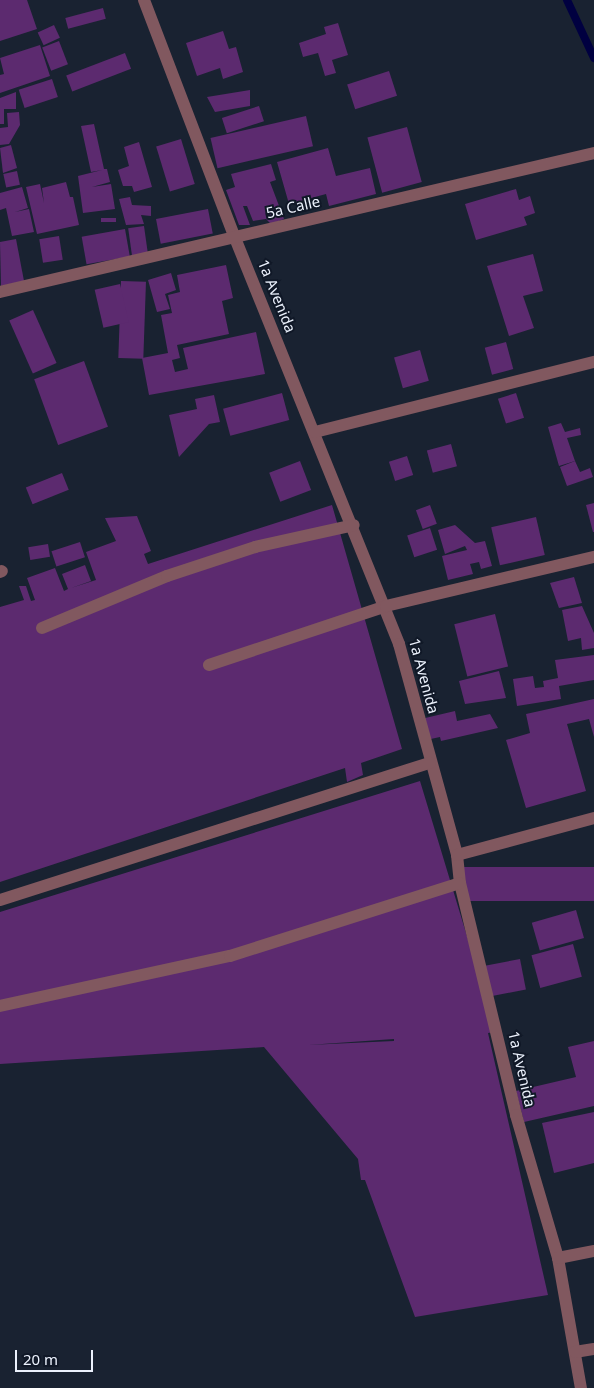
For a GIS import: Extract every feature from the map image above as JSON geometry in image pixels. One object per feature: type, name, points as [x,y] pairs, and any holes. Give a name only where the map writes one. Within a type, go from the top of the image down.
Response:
[{"type":"street","name":"1a Avenida","points":[[144,0],[235,238],[354,525],[399,644],[430,763],[458,855],[460,883],[516,1115],[558,1258],[581,1388]]},
{"type":"street","name":"5a Calle","points":[[0,292],[594,153]]},
{"type":"street","points":[[315,432],[594,362]]},
{"type":"street","points":[[42,628],[167,576],[255,547],[354,525]]},
{"type":"street","points":[[209,665],[386,606],[594,557]]},
{"type":"street","points":[[0,900],[430,763]]},
{"type":"street","points":[[458,855],[594,818]]},
{"type":"street","points":[[0,1006],[230,956],[460,883]]},
{"type":"street","points":[[558,1258],[594,1251]]},
{"type":"street","points":[[574,1352],[594,1348]]},
{"type":"building","points":[[0,0],[27,0],[37,29],[0,41]]},
{"type":"building","points":[[103,8],[106,19],[68,29],[65,18]]},
{"type":"building","points":[[338,23],[348,55],[332,60],[336,73],[325,76],[318,53],[303,57],[299,43],[326,34],[324,27]]},
{"type":"building","points":[[54,25],[60,38],[44,45],[38,33]]},
{"type":"building","points":[[223,31],[229,49],[236,47],[243,72],[223,79],[220,68],[197,76],[186,43]]},
{"type":"building","points":[[59,41],[68,64],[51,71],[42,47]]},
{"type":"building","points":[[40,45],[50,76],[0,93],[0,75],[4,74],[0,58]]},
{"type":"building","points":[[125,53],[131,69],[72,91],[66,76]]},
{"type":"building","points":[[389,71],[397,96],[355,109],[347,85]]},
{"type":"building","points":[[52,79],[58,97],[25,108],[19,90]]},
{"type":"building","points":[[250,90],[250,106],[215,112],[207,97]]},
{"type":"building","points":[[16,92],[16,109],[4,109],[4,124],[0,124],[0,98]]},
{"type":"building","points":[[259,106],[264,121],[227,133],[222,118]]},
{"type":"building","points":[[19,112],[20,125],[9,144],[0,145],[0,128],[8,127],[7,113]]},
{"type":"building","points":[[306,116],[313,146],[217,168],[211,138]]},
{"type":"building","points":[[94,124],[104,169],[107,169],[110,182],[92,187],[111,184],[115,209],[83,213],[78,176],[102,170],[91,172],[81,126]]},
{"type":"building","points":[[407,127],[422,182],[382,193],[367,138]]},
{"type":"building","points":[[181,139],[195,184],[170,192],[156,147]]},
{"type":"building","points":[[139,142],[152,187],[134,192],[132,186],[123,186],[118,170],[129,166],[124,147]]},
{"type":"building","points":[[11,145],[17,168],[3,173],[0,148]]},
{"type":"building","points":[[328,148],[336,176],[370,168],[376,194],[329,206],[326,194],[289,204],[277,162]]},
{"type":"building","points":[[271,164],[276,180],[270,182],[284,219],[271,224],[266,219],[253,221],[247,206],[243,206],[250,225],[239,225],[226,190],[235,187],[231,174]]},
{"type":"building","points":[[17,171],[20,185],[6,188],[3,174]]},
{"type":"building","points":[[66,182],[70,197],[73,197],[79,225],[37,234],[26,187],[40,184],[44,203],[42,188]]},
{"type":"building","points":[[22,187],[28,208],[15,212],[29,209],[34,232],[12,236],[6,208],[0,210],[0,193]]},
{"type":"building","points":[[516,189],[519,200],[530,196],[535,213],[524,217],[527,225],[476,240],[465,204]]},
{"type":"building","points":[[130,197],[132,205],[151,206],[151,216],[141,215],[144,224],[126,225],[119,199]]},
{"type":"building","points":[[208,209],[213,234],[161,244],[156,219]]},
{"type":"building","points":[[101,218],[116,218],[116,222],[101,222]]},
{"type":"building","points":[[144,226],[148,254],[132,256],[128,228]]},
{"type":"building","points":[[125,229],[130,257],[87,264],[82,237]]},
{"type":"building","points":[[59,236],[63,260],[43,263],[39,239]]},
{"type":"building","points":[[16,239],[24,281],[1,286],[0,242]]},
{"type":"building","points":[[533,254],[543,291],[523,296],[534,328],[509,336],[487,266]]},
{"type":"building","points":[[226,265],[233,298],[222,301],[229,334],[177,345],[180,358],[172,360],[175,372],[188,369],[183,348],[256,332],[265,374],[149,395],[142,358],[168,353],[161,315],[172,313],[168,295],[180,292],[177,275]]},
{"type":"building","points":[[171,273],[176,290],[165,294],[170,309],[157,312],[148,280]]},
{"type":"building","points":[[121,281],[146,282],[143,359],[118,358]]},
{"type":"building","points":[[120,284],[129,322],[103,328],[95,290]]},
{"type":"building","points":[[33,310],[57,363],[33,374],[9,321]]},
{"type":"building","points":[[506,342],[513,369],[492,375],[485,348]]},
{"type":"building","points":[[420,350],[429,381],[403,388],[394,357]]},
{"type":"building","points":[[84,361],[108,427],[58,445],[34,379]]},
{"type":"building","points":[[282,393],[289,420],[230,436],[223,409]]},
{"type":"building","points":[[516,393],[524,418],[506,424],[498,399]]},
{"type":"building","points":[[214,395],[220,422],[209,424],[179,457],[169,415],[197,409],[195,399]]},
{"type":"building","points":[[561,423],[565,432],[580,428],[581,435],[567,438],[575,461],[559,466],[548,427]]},
{"type":"building","points":[[451,444],[457,466],[433,473],[427,450]]},
{"type":"building","points":[[407,456],[413,475],[395,481],[389,462]]},
{"type":"building","points":[[300,461],[311,490],[280,502],[269,473]]},
{"type":"building","points":[[575,461],[580,472],[590,468],[593,477],[567,486],[560,467]]},
{"type":"building","points":[[62,473],[69,490],[33,504],[26,488]]},
{"type":"building","points":[[594,503],[594,532],[593,532],[586,505]]},
{"type":"building","points":[[332,505],[402,749],[361,763],[363,775],[347,782],[345,768],[0,882],[0,607],[24,600],[19,586],[26,586],[31,601],[35,600],[27,578],[55,568],[64,591],[68,589],[62,574],[85,565],[91,581],[71,588],[96,580],[86,552],[116,541],[105,518],[137,516],[151,551],[144,554],[148,564]]},
{"type":"building","points":[[430,505],[437,524],[423,529],[416,510]]},
{"type":"building","points":[[536,517],[545,555],[500,565],[491,527]]},
{"type":"building","points":[[455,525],[475,543],[485,541],[492,566],[481,569],[479,562],[470,564],[473,574],[448,580],[442,556],[467,550],[465,546],[445,554],[438,530]]},
{"type":"building","points":[[430,528],[437,550],[414,557],[407,535]]},
{"type":"building","points":[[80,542],[85,557],[56,566],[51,551]]},
{"type":"building","points":[[48,544],[50,557],[30,560],[28,547]]},
{"type":"building","points":[[574,577],[582,603],[559,608],[550,583]]},
{"type":"building","points":[[582,606],[594,633],[594,648],[582,650],[581,638],[568,641],[562,610]]},
{"type":"building","points":[[495,614],[508,666],[467,677],[454,624]]},
{"type":"building","points":[[594,655],[594,680],[559,686],[561,699],[517,706],[513,679],[533,676],[535,688],[544,687],[543,681],[558,678],[555,660]]},
{"type":"building","points":[[499,671],[506,698],[465,704],[459,681]]},
{"type":"building","points":[[594,699],[594,737],[589,719],[567,724],[586,791],[526,808],[506,740],[530,733],[526,714]]},
{"type":"building","points":[[455,711],[457,721],[490,714],[498,728],[441,741],[440,737],[426,740],[421,719]]},
{"type":"building","points":[[420,781],[496,1032],[488,1033],[548,1295],[415,1317],[365,1180],[361,1180],[358,1159],[264,1047],[0,1064],[0,912]],"holes":[[[394,1039],[394,1041],[308,1045]]]},
{"type":"building","points":[[463,867],[594,867],[594,901],[463,901]]},
{"type":"building","points":[[576,910],[584,938],[540,951],[532,923]]},
{"type":"building","points":[[573,944],[582,977],[540,988],[531,955]]},
{"type":"building","points":[[520,959],[526,989],[490,996],[484,966]]},
{"type":"building","points":[[594,1041],[594,1106],[524,1122],[516,1091],[576,1077],[568,1047]]},
{"type":"building","points":[[594,1112],[594,1163],[554,1173],[542,1123]]},
{"type":"waterway","points":[[567,0],[594,58]]}]
